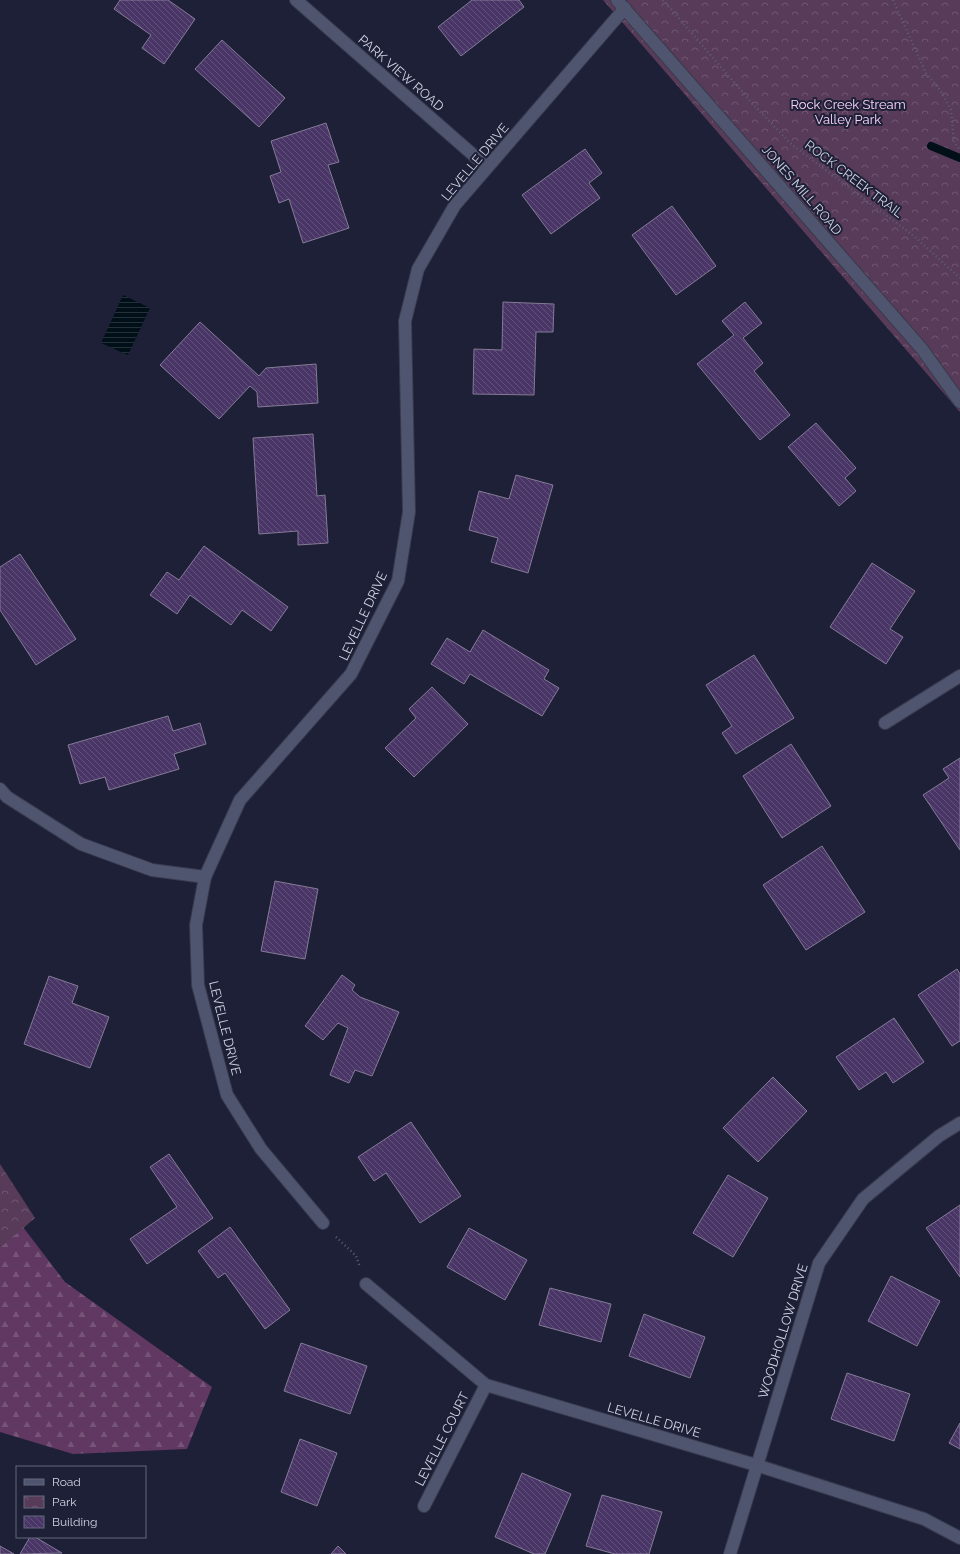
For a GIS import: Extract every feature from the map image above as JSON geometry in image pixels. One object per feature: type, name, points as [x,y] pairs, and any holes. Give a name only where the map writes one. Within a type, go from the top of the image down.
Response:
[{"type":"street","name":"PARK VIEW ROAD","points":[[296,0],[487,166]]},
{"type":"street","name":"LEVELLE DRIVE","points":[[323,1223],[260,1149],[227,1095],[198,985],[196,925],[205,877],[240,800],[351,674],[398,581],[409,512],[405,321],[418,269],[455,205],[621,4]]},
{"type":"street","name":"JONES MILL ROAD","points":[[621,4],[922,349],[960,402]]},
{"type":"street","points":[[885,723],[960,676]]},
{"type":"street","points":[[0,789],[7,797],[80,844],[152,870],[205,877]]},
{"type":"street","name":"WOODHOLLOW DRIVE","points":[[730,1554],[819,1263],[863,1199],[939,1136],[960,1123]]},
{"type":"street","name":"LEVELLE DRIVE","points":[[366,1284],[486,1385],[756,1465],[924,1519],[960,1538]]},
{"type":"street","name":"LEVELLE COURT","points":[[424,1506],[486,1385]]},
{"type":"path","name":"ROCK CREEK TRAIL","points":[[663,0],[752,103],[792,145],[915,237],[960,278]]},
{"type":"path","points":[[893,0],[926,73],[942,93],[951,110],[954,142],[960,150]]},
{"type":"path","points":[[323,1223],[356,1256],[366,1284]]},
{"type":"green space","name":"Rock Creek Stream Valley Park","points":[[603,0],[960,0],[960,412]]},
{"type":"green space","points":[[0,1164],[35,1218],[0,1248]]},
{"type":"green space","points":[[0,1197],[65,1282],[212,1387],[187,1449],[73,1454],[0,1432]]},
{"type":"shaded area","points":[[123,295],[150,308],[128,355],[101,343]]},
{"type":"building","points":[[120,0],[168,0],[195,19],[164,64],[142,48],[151,35],[114,9]]},
{"type":"building","points":[[472,0],[519,0],[524,7],[461,56],[438,27]]},
{"type":"building","points":[[222,40],[285,98],[259,127],[195,69]]},
{"type":"building","points":[[326,123],[339,162],[328,165],[349,228],[303,243],[289,199],[279,203],[270,176],[281,172],[271,141]]},
{"type":"building","points":[[585,149],[602,173],[589,183],[600,198],[551,234],[522,195]]},
{"type":"building","points":[[672,206],[716,266],[676,295],[632,235]]},
{"type":"building","points":[[503,302],[554,304],[553,332],[536,332],[534,395],[473,394],[474,349],[502,350]]},
{"type":"building","points":[[745,302],[762,323],[743,338],[763,363],[754,371],[790,415],[760,440],[697,364],[734,335],[722,321]]},
{"type":"building","points":[[200,322],[259,376],[266,368],[316,364],[318,403],[258,407],[257,392],[250,386],[219,419],[160,365]]},
{"type":"building","points":[[816,423],[856,468],[845,478],[856,491],[839,506],[788,447]]},
{"type":"building","points":[[313,434],[317,496],[325,495],[328,543],[298,545],[298,531],[259,534],[253,438]]},
{"type":"building","points":[[516,475],[553,485],[528,573],[491,562],[498,538],[469,530],[479,491],[509,499]]},
{"type":"building","points":[[204,546],[288,607],[271,631],[242,610],[231,625],[190,595],[177,614],[150,595],[167,572],[179,580]]},
{"type":"building","points":[[20,554],[76,639],[36,665],[0,610],[0,567]]},
{"type":"building","points":[[872,563],[915,591],[890,629],[903,637],[886,664],[830,627]]},
{"type":"building","points":[[483,630],[549,670],[544,679],[559,688],[542,716],[470,674],[464,684],[431,664],[447,638],[470,652]]},
{"type":"building","points":[[754,655],[794,718],[736,754],[722,733],[732,726],[706,685]]},
{"type":"building","points":[[432,687],[468,724],[414,777],[385,748],[416,718],[409,709]]},
{"type":"building","points":[[168,716],[173,731],[200,723],[206,744],[174,754],[179,769],[109,790],[105,777],[80,784],[68,745]]},
{"type":"building","points":[[791,744],[831,806],[782,838],[743,776]]},
{"type":"building","points":[[960,758],[960,850],[923,795],[949,778],[943,769]]},
{"type":"building","points":[[822,846],[865,912],[806,950],[763,885]]},
{"type":"building","points":[[275,881],[318,889],[305,959],[261,951]]},
{"type":"building","points":[[957,969],[960,974],[960,1041],[952,1046],[918,995]]},
{"type":"building","points":[[342,975],[355,985],[352,990],[360,997],[399,1012],[372,1076],[355,1070],[349,1083],[330,1075],[348,1028],[338,1023],[323,1040],[305,1026]]},
{"type":"building","points":[[49,976],[78,986],[72,1003],[109,1017],[90,1068],[24,1044]]},
{"type":"building","points":[[894,1018],[924,1062],[893,1083],[886,1072],[859,1090],[836,1057]]},
{"type":"building","points":[[773,1077],[807,1111],[758,1162],[723,1128]]},
{"type":"building","points":[[411,1122],[461,1196],[420,1223],[386,1173],[374,1181],[358,1157]]},
{"type":"building","points":[[169,1154],[213,1218],[147,1264],[130,1239],[177,1207],[150,1167]]},
{"type":"building","points":[[728,1175],[768,1198],[733,1257],[693,1233]]},
{"type":"building","points":[[960,1205],[960,1277],[926,1228]]},
{"type":"building","points":[[230,1227],[290,1310],[265,1329],[225,1273],[218,1278],[198,1251]]},
{"type":"building","points":[[469,1228],[527,1260],[505,1300],[447,1267]]},
{"type":"building","points":[[891,1276],[940,1301],[917,1346],[868,1321]]},
{"type":"building","points":[[550,1288],[611,1304],[601,1342],[539,1325]]},
{"type":"building","points":[[644,1314],[705,1337],[690,1378],[629,1356]]},
{"type":"building","points":[[301,1343],[367,1366],[350,1414],[284,1391]]},
{"type":"building","points":[[847,1373],[910,1394],[894,1441],[831,1419]]},
{"type":"building","points":[[960,1423],[960,1449],[949,1443]]},
{"type":"building","points":[[300,1439],[337,1453],[317,1506],[281,1492]]},
{"type":"building","points":[[522,1473],[571,1494],[545,1554],[534,1554],[495,1537]]},
{"type":"building","points":[[602,1495],[662,1512],[649,1554],[615,1554],[586,1546]]},
{"type":"building","points":[[29,1538],[37,1538],[62,1553],[20,1554]]},
{"type":"building","points":[[0,1546],[14,1554],[0,1554]]},
{"type":"building","points":[[338,1546],[346,1554],[331,1554]]},
{"type":"waterway","points":[[931,146],[960,158]]}]
